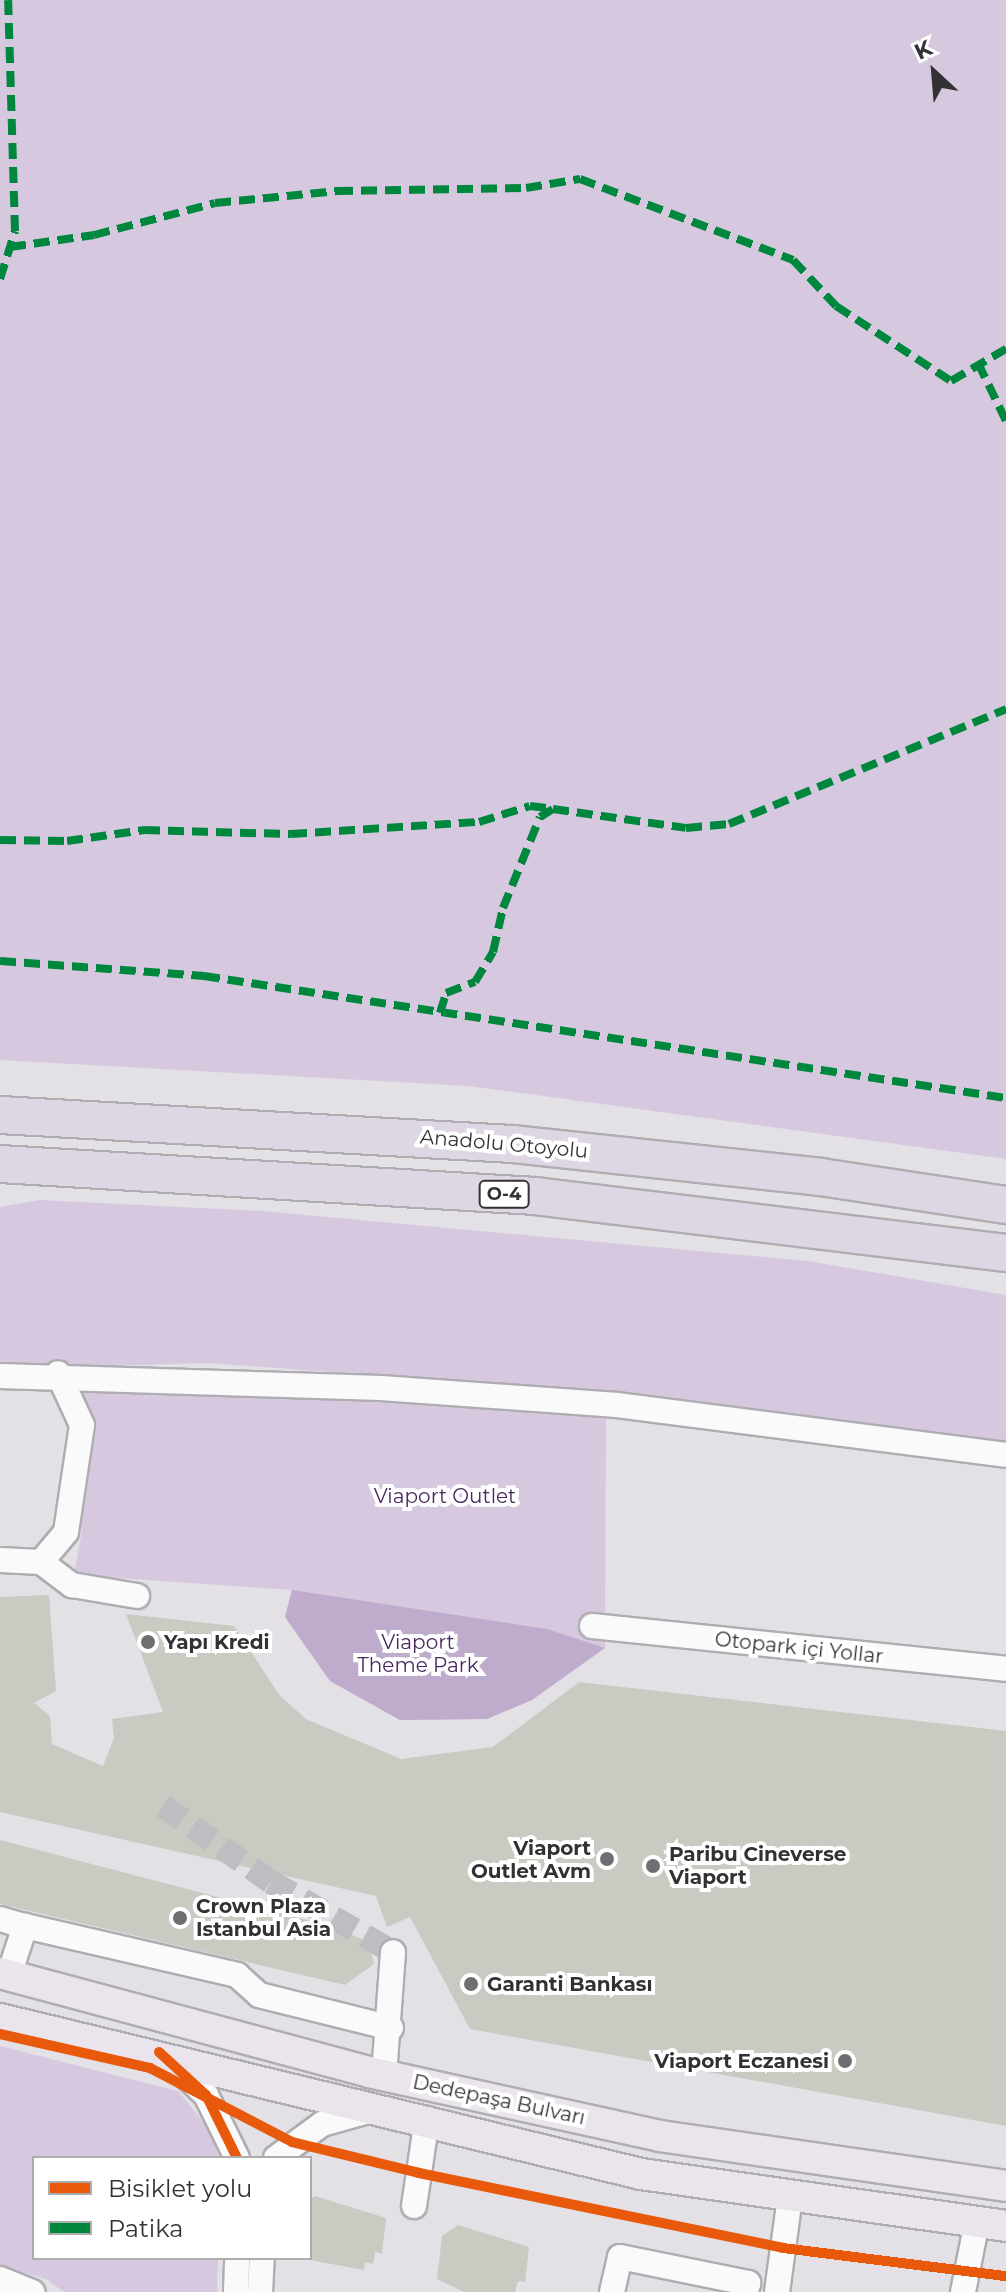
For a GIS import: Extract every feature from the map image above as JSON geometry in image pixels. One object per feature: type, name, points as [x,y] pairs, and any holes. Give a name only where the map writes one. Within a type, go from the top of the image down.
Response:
[{"type":"highway","name":"Anadolu Otoyolu","points":[[0,1115],[513,1144],[820,1177],[1006,1205]]},
{"type":"highway","name":"O-4","points":[[0,1164],[535,1196],[1006,1253]]},
{"type":"highway","points":[[820,1177],[1006,1187]]},
{"type":"main road","name":"Dedepaşa Bulvarı","points":[[4,1974],[384,2075],[660,2136],[1006,2186]]},
{"type":"main road","name":"Dedepaşa Bulvarı","points":[[0,2019],[159,2052],[641,2174],[992,2224]]},
{"type":"street","points":[[41,1562],[66,1532],[82,1425],[58,1373]]},
{"type":"street","points":[[0,1376],[58,1373],[617,1405],[1006,1455]]},
{"type":"street","points":[[0,1560],[41,1562],[72,1585],[137,1596]]},
{"type":"street","name":"Otopark içi Yollar","points":[[592,1626],[1006,1669]]},
{"type":"street","points":[[0,1919],[237,1975],[259,1995],[391,2028]]},
{"type":"street","points":[[4,1974],[25,1926]]},
{"type":"street","points":[[384,2075],[391,2028],[393,1952]]},
{"type":"street","points":[[159,2052],[206,2095],[236,2156]]},
{"type":"street","points":[[279,2156],[322,2124],[387,2108]]},
{"type":"street","points":[[414,2206],[427,2119]]},
{"type":"street","points":[[777,2292],[790,2197]]},
{"type":"street","points":[[963,2292],[992,2224]]},
{"type":"street","points":[[612,2292],[620,2257],[748,2283],[746,2292]]},
{"type":"street","points":[[236,2292],[237,2260]]},
{"type":"street","points":[[260,2292],[262,2260]]},
{"type":"street","points":[[0,2279],[32,2292]]},
{"type":"green space","points":[[0,0],[1006,0],[1006,1159],[469,1086],[0,1060]]},
{"type":"green space","points":[[40,1200],[262,1211],[808,1261],[1006,1295],[1006,1441],[616,1393],[209,1363],[0,1369],[0,1207]]},
{"type":"green space","name":"Viaport Outlet","points":[[68,1389],[606,1412],[605,1648],[487,1719],[400,1720],[330,1681],[285,1617],[292,1590],[74,1575],[82,1530]]},
{"type":"green space","points":[[0,2046],[178,2091],[211,2131],[218,2156],[32,2156],[32,2260],[218,2260],[217,2292],[64,2292],[46,2279],[0,2266]]},
{"type":"shaded area","name":"Viaport Theme Park","points":[[292,1590],[547,1629],[605,1648],[532,1700],[487,1719],[400,1720],[330,1681],[285,1617]]},
{"type":"building","name":"Viaport Outlet Avm","points":[[49,1595],[56,1691],[34,1703],[50,1716],[52,1744],[103,1766],[114,1738],[112,1719],[163,1712],[126,1614],[234,1626],[280,1696],[306,1719],[401,1759],[493,1747],[579,1682],[1006,1731],[1006,2126],[470,2029],[410,1917],[387,1927],[376,1896],[0,1812],[0,1597]]},
{"type":"building","name":"Crown Plaza Istanbul Asia","points":[[0,1840],[333,1927],[369,1942],[374,1964],[345,1985],[0,1904]]},
{"type":"building","points":[[315,2196],[386,2218],[382,2254],[375,2252],[373,2264],[365,2262],[364,2270],[310,2260],[312,2198]]},
{"type":"building","points":[[458,2225],[529,2247],[525,2282],[518,2281],[515,2292],[464,2292],[437,2279],[442,2236]]},
{"type":"tunnel","points":[[163,1806],[271,1882],[393,1952]]},
{"type":"marked path","points":[[0,279],[15,231],[8,0]]},
{"type":"marked path","points":[[10,247],[94,235],[215,203],[337,191],[526,188],[580,179],[793,260],[836,306],[951,381],[1006,349]]},
{"type":"marked path","points":[[978,363],[1006,421]]},
{"type":"marked path","points":[[440,1013],[446,993],[475,982],[493,952],[503,908],[540,817],[553,809],[686,828],[729,824],[1006,709]]},
{"type":"marked path","points":[[0,840],[67,841],[144,830],[291,834],[479,822],[530,806],[553,809]]},
{"type":"marked path","points":[[0,961],[204,976],[1006,1098]]},
{"type":"cycle path","points":[[0,2034],[150,2068],[292,2142],[419,2173],[783,2248],[1006,2276]]},
{"type":"cycle path","points":[[159,2052],[206,2095],[236,2156]]},
{"type":"place","name":"Yapı Kredi","points":[[148,1642]]},
{"type":"place","name":"Viaport Outlet Avm","points":[[607,1859]]},
{"type":"place","name":"Paribu Cineverse Viaport","points":[[653,1866]]},
{"type":"place","name":"Crown Plaza Istanbul Asia","points":[[180,1918]]},
{"type":"place","name":"Garanti Bankası","points":[[471,1984]]},
{"type":"place","name":"Viaport Eczanesi","points":[[845,2061]]}]
